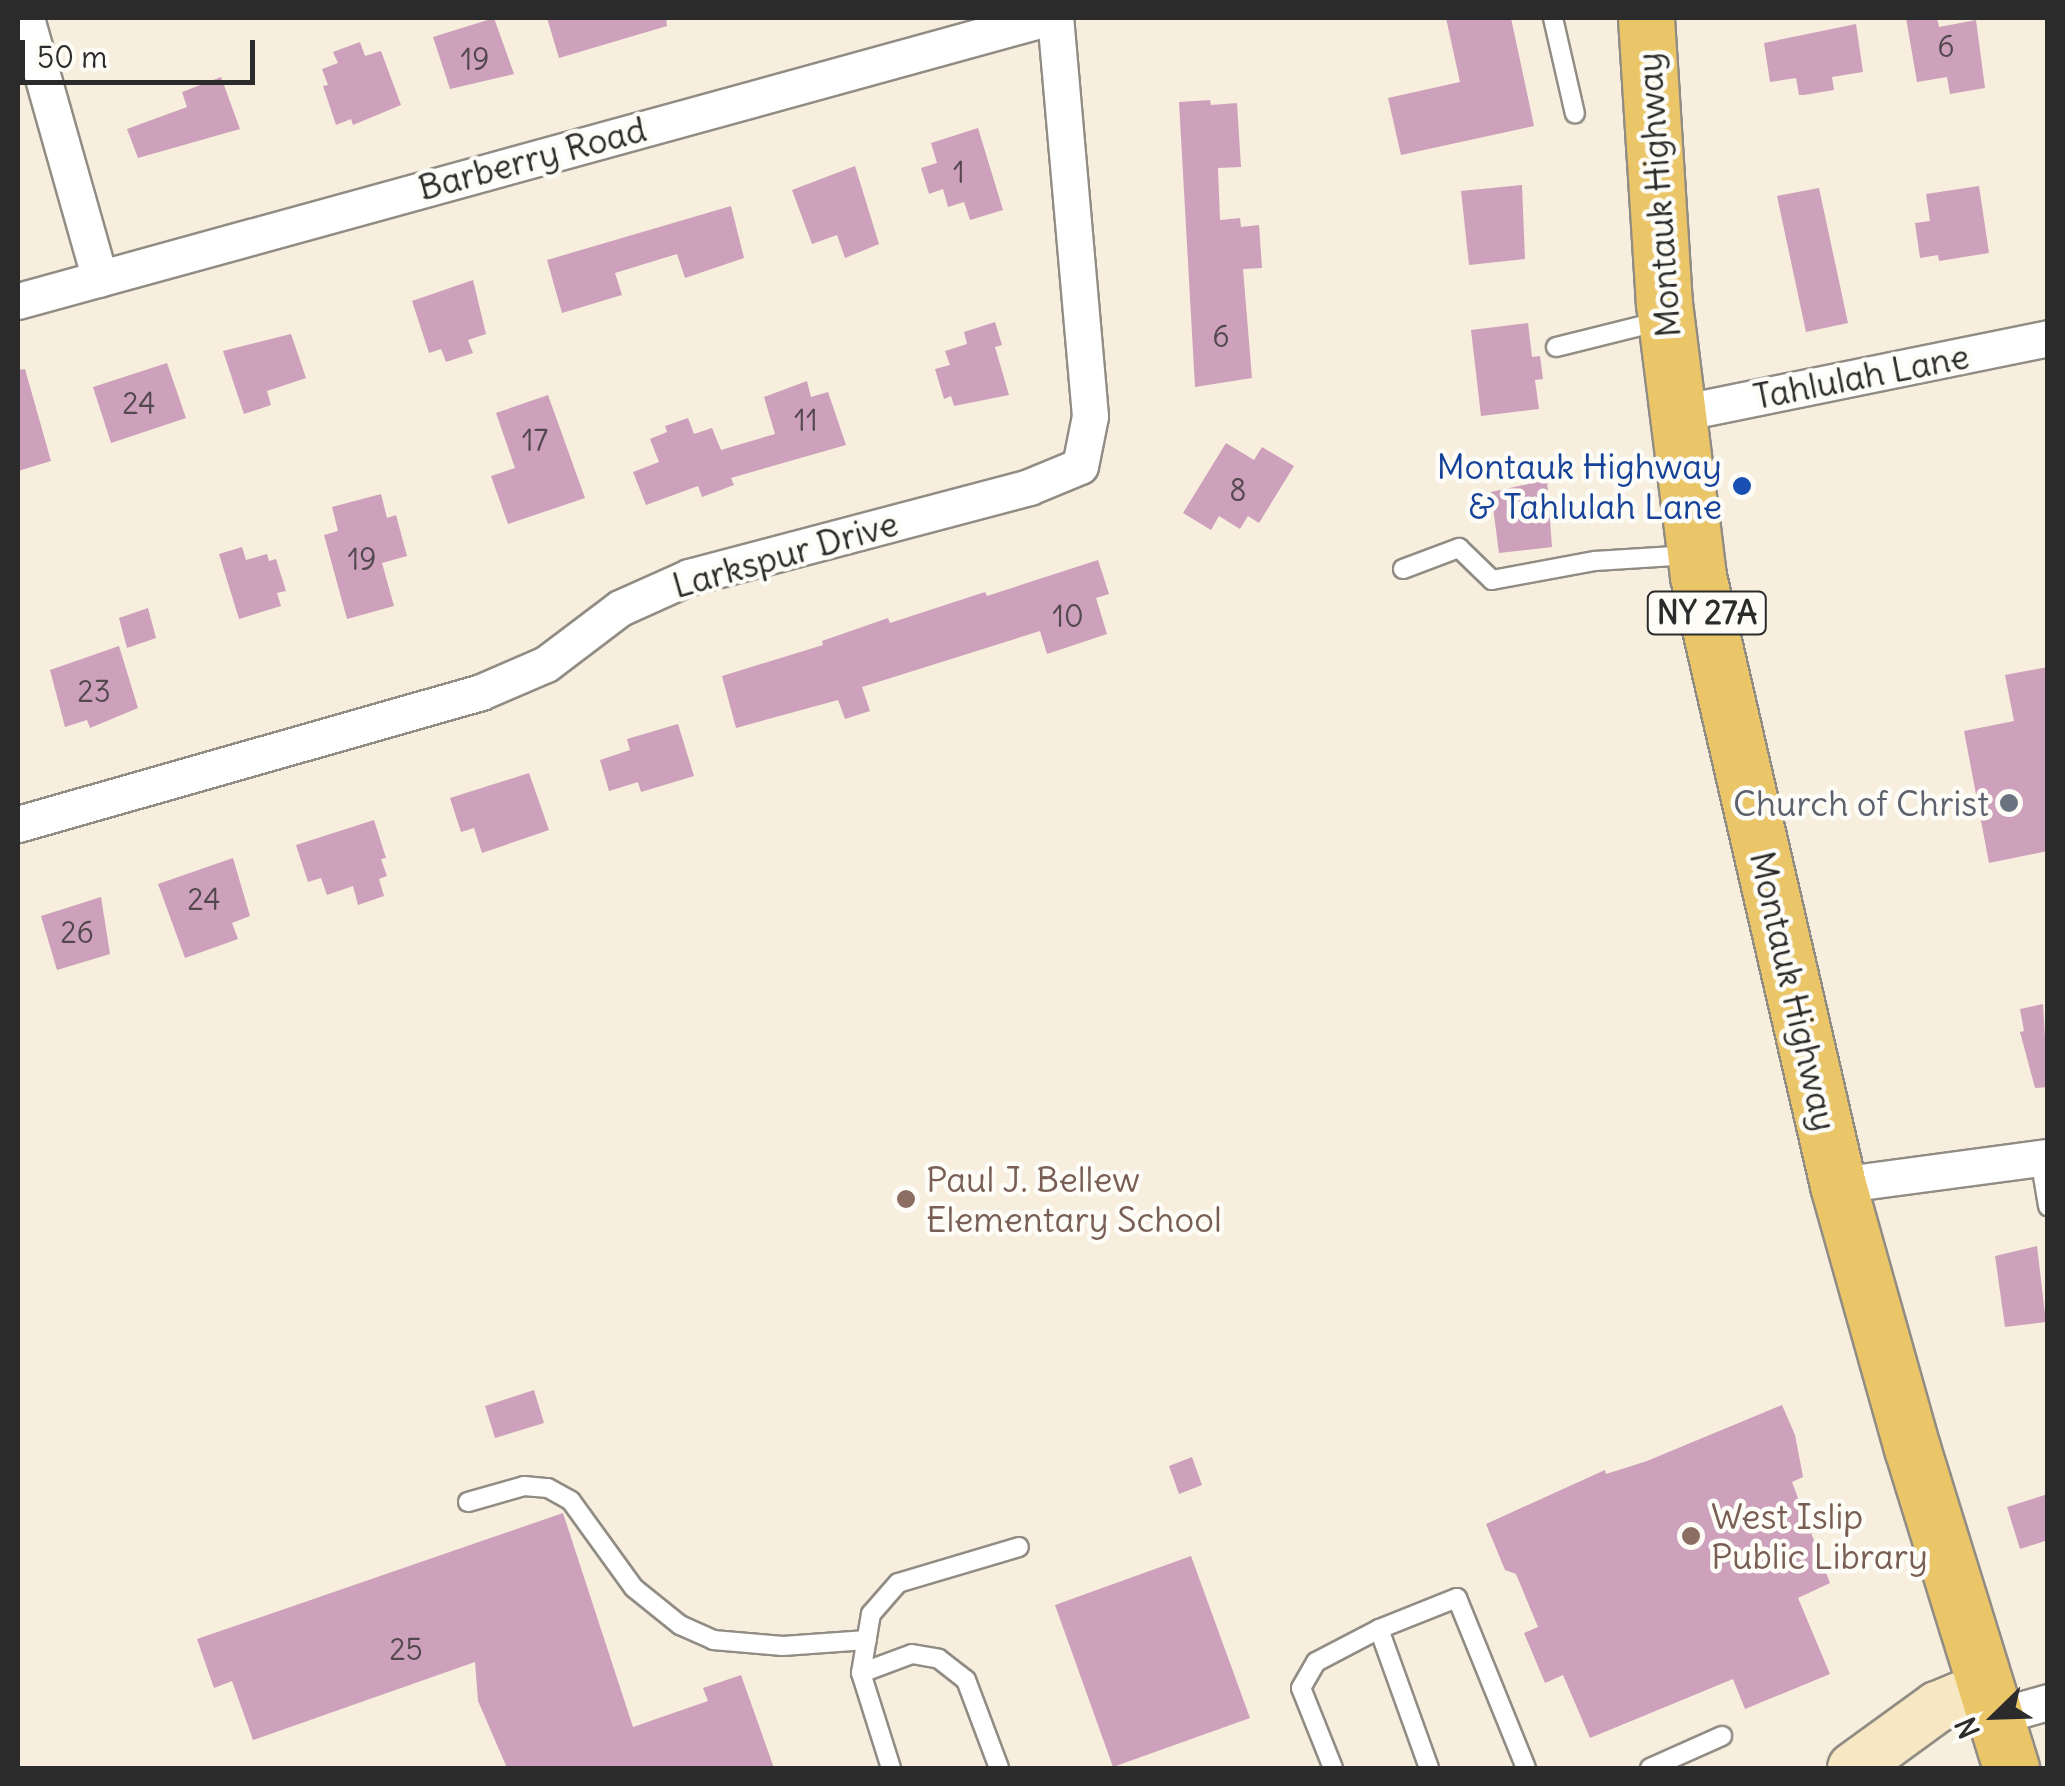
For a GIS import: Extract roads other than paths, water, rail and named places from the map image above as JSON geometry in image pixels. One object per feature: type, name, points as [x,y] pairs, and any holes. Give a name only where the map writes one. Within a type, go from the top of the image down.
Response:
[{"type":"main road","name":"Montauk Highway","points":[[1646,18],[1666,320],[1695,555],[1838,1185],[1999,1739]]},
{"type":"main road","points":[[1876,1759],[1937,1708],[1999,1739]]},
{"type":"street","points":[[26,18],[100,279]]},
{"type":"street","name":"Barberry Road","points":[[18,301],[1047,18]]},
{"type":"street","name":"Larkspur Drive","points":[[18,824],[481,692],[546,664],[620,608],[689,576],[1028,487],[1080,466],[1090,416],[1055,18]]},
{"type":"street","name":"Tahlulah Lane","points":[[1676,414],[2048,338]]},
{"type":"street","points":[[1838,1185],[2044,1158]]},
{"type":"street","points":[[1999,1739],[2048,1702]]},
{"type":"lane","points":[[1553,18],[1575,114]]},
{"type":"lane","points":[[1556,347],[1666,320]]},
{"type":"lane","points":[[1403,569],[1459,548],[1492,580],[1595,561],[1695,555]]},
{"type":"lane","points":[[2044,1158],[2048,1206]]},
{"type":"lane","points":[[468,1502],[524,1486],[548,1488],[571,1501],[634,1588],[680,1625],[712,1640],[783,1646],[867,1640]]},
{"type":"lane","points":[[891,1768],[861,1674],[872,1614],[898,1583],[1019,1547]]},
{"type":"lane","points":[[1332,1768],[1301,1688],[1316,1662],[1379,1629],[1457,1598],[1526,1768]]},
{"type":"lane","points":[[1379,1629],[1430,1768]]},
{"type":"lane","points":[[861,1674],[912,1654],[939,1659],[966,1680],[999,1768]]},
{"type":"lane","points":[[1650,1768],[1722,1736]]},
{"type":"place","name":"Montauk Highway & Tahlulah Lane","points":[[1742,486]]},
{"type":"place","name":"Church of Christ","points":[[2009,803]]},
{"type":"place","name":"Paul J. Bellew Elementary School","points":[[906,1199]]},
{"type":"place","name":"West Islip Public Library","points":[[1691,1536]]}]
